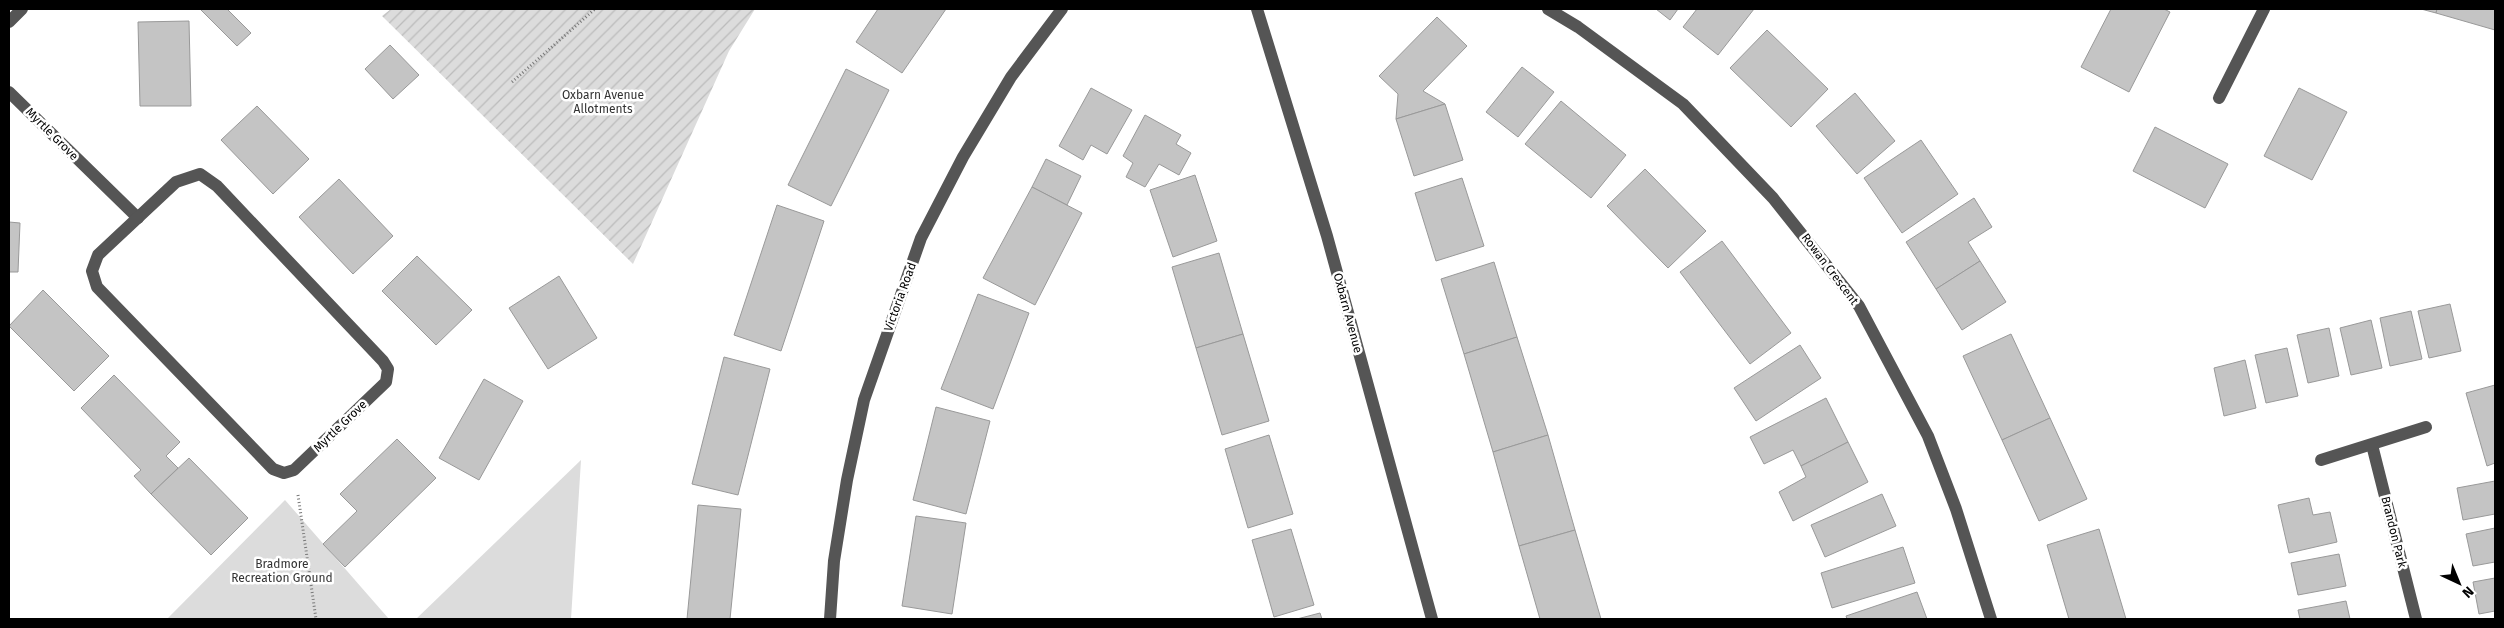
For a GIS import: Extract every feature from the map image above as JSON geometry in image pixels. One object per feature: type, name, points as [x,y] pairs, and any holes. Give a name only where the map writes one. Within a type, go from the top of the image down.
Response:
[{"type":"street","points":[[9,22],[22,9]]},
{"type":"street","name":"Victoria Road","points":[[830,619],[834,561],[847,480],[864,400],[921,238],[963,157],[1010,77],[1062,9]]},
{"type":"street","name":"Oxbarn Avenue","points":[[1257,9],[1327,236],[1432,619]]},
{"type":"street","name":"Rowan Crescent","points":[[1548,9],[1578,27],[1684,104],[1773,198],[1859,306],[1928,436],[1956,509],[1991,619]]},
{"type":"street","points":[[2219,98],[2264,9]]},
{"type":"street","name":"Myrtle Grove","points":[[9,92],[138,218]]},
{"type":"street","name":"Myrtle Grove","points":[[200,174],[217,186],[383,361],[388,370],[386,382],[294,470],[284,473],[274,469],[97,287],[92,271],[98,255],[138,218],[176,182],[200,174]]},
{"type":"street","points":[[2321,460],[2426,427]]},
{"type":"street","name":"Brandon Park","points":[[2372,445],[2416,619]]},
{"type":"path","points":[[512,82],[595,9]]},
{"type":"path","points":[[294,470],[316,619]]},
{"type":"green space","name":"Oxbarn Avenue Allotments","points":[[391,9],[755,9],[729,51],[633,264],[382,16]]},
{"type":"green space","points":[[581,460],[571,619],[416,619]]},
{"type":"green space","name":"Bradmore Recreation Ground","points":[[285,500],[389,619],[167,619]]},
{"type":"building","points":[[200,9],[227,9],[251,33],[237,46]]},
{"type":"building","points":[[878,9],[946,9],[902,73],[856,42]]},
{"type":"building","points":[[1656,9],[1678,9],[1670,20]]},
{"type":"building","points":[[1697,9],[1754,9],[1718,55],[1683,27]]},
{"type":"building","points":[[2111,9],[2164,9],[2170,12],[2129,92],[2081,67]]},
{"type":"building","points":[[2421,9],[2437,9],[2436,13]]},
{"type":"building","points":[[2437,9],[2495,9],[2495,30],[2436,13]]},
{"type":"building","points":[[1437,17],[1467,46],[1423,91],[1445,104],[1396,119],[1398,94],[1379,76]]},
{"type":"building","points":[[189,21],[191,106],[140,106],[138,22]]},
{"type":"building","points":[[1767,30],[1828,89],[1791,127],[1730,68]]},
{"type":"building","points":[[390,45],[419,75],[393,99],[365,69]]},
{"type":"building","points":[[1522,67],[1554,92],[1518,137],[1486,112]]},
{"type":"building","points":[[846,69],[889,90],[831,206],[788,185]]},
{"type":"building","points":[[1091,88],[1132,110],[1107,154],[1091,145],[1083,160],[1059,146]]},
{"type":"building","points":[[2299,88],[2347,112],[2312,180],[2264,156]]},
{"type":"building","points":[[1855,93],[1895,141],[1857,174],[1816,126]]},
{"type":"building","points":[[1561,101],[1626,155],[1591,198],[1525,144]]},
{"type":"building","points":[[1445,104],[1463,160],[1414,176],[1396,119]]},
{"type":"building","points":[[257,106],[309,159],[273,194],[221,140]]},
{"type":"building","points":[[1145,115],[1181,135],[1176,144],[1191,153],[1179,175],[1159,164],[1145,187],[1126,177],[1133,163],[1123,156]]},
{"type":"building","points":[[2155,127],[2228,164],[2205,208],[2133,171]]},
{"type":"building","points":[[1921,140],[1958,194],[1902,233],[1864,178]]},
{"type":"building","points":[[1046,159],[1081,176],[1067,205],[1032,187]]},
{"type":"building","points":[[1645,169],[1706,231],[1668,268],[1607,206]]},
{"type":"building","points":[[1195,175],[1217,241],[1173,257],[1150,190]]},
{"type":"building","points":[[1462,178],[1484,246],[1436,261],[1415,193]]},
{"type":"building","points":[[339,179],[393,236],[353,274],[299,217]]},
{"type":"building","points":[[1032,187],[1082,213],[1035,305],[983,278]]},
{"type":"building","points":[[1974,198],[1992,227],[1968,242],[1980,261],[1936,289],[1906,242]]},
{"type":"building","points":[[777,205],[824,221],[781,351],[734,335]]},
{"type":"building","points":[[9,222],[20,223],[18,272],[9,272]]},
{"type":"building","points":[[1722,241],[1791,333],[1750,364],[1680,272]]},
{"type":"building","points":[[1219,253],[1243,334],[1196,348],[1172,267]]},
{"type":"building","points":[[417,256],[472,310],[436,345],[382,291]]},
{"type":"building","points":[[1980,261],[2006,302],[1962,330],[1936,289]]},
{"type":"building","points":[[1494,262],[1517,337],[1464,354],[1441,279]]},
{"type":"building","points":[[559,276],[597,338],[548,369],[509,308]]},
{"type":"building","points":[[43,290],[109,356],[74,391],[9,326]]},
{"type":"building","points":[[978,294],[1029,313],[993,409],[941,389]]},
{"type":"building","points":[[2450,304],[2461,351],[2429,358],[2418,311]]},
{"type":"building","points":[[2411,311],[2422,359],[2390,366],[2380,318]]},
{"type":"building","points":[[2371,320],[2382,368],[2351,375],[2340,328]]},
{"type":"building","points":[[2329,328],[2339,376],[2308,383],[2297,335]]},
{"type":"building","points":[[1243,334],[1269,421],[1222,435],[1196,348]]},
{"type":"building","points":[[2011,334],[2050,418],[2002,440],[1963,356]]},
{"type":"building","points":[[1517,337],[1548,435],[1493,452],[1464,354]]},
{"type":"building","points":[[1800,345],[1821,378],[1756,421],[1734,388]]},
{"type":"building","points":[[2287,348],[2298,396],[2266,403],[2255,355]]},
{"type":"building","points":[[724,357],[770,369],[738,495],[692,484]]},
{"type":"building","points":[[2245,360],[2256,408],[2224,416],[2214,368]]},
{"type":"building","points":[[114,375],[180,442],[166,456],[178,468],[151,494],[134,476],[141,470],[81,408]]},
{"type":"building","points":[[484,379],[523,401],[479,480],[439,458]]},
{"type":"building","points":[[2495,385],[2495,463],[2487,466],[2466,393]]},
{"type":"building","points":[[1826,398],[1848,442],[1801,466],[1793,450],[1764,464],[1750,437]]},
{"type":"building","points":[[936,407],[990,421],[966,514],[913,500]]},
{"type":"building","points":[[2050,418],[2087,499],[2039,521],[2002,440]]},
{"type":"building","points":[[1269,435],[1293,514],[1248,528],[1225,449]]},
{"type":"building","points":[[1548,435],[1575,530],[1519,546],[1493,452]]},
{"type":"building","points":[[397,439],[436,478],[345,567],[323,544],[357,511],[340,494]]},
{"type":"building","points":[[1848,442],[1868,482],[1793,521],[1779,492],[1806,477],[1801,466]]},
{"type":"building","points":[[189,458],[248,518],[211,555],[151,494]]},
{"type":"building","points":[[2495,481],[2495,514],[2463,520],[2457,488]]},
{"type":"building","points":[[1882,494],[1896,526],[1825,557],[1811,525]]},
{"type":"building","points":[[2309,498],[2313,515],[2330,512],[2337,542],[2289,553],[2278,505]]},
{"type":"building","points":[[698,505],[741,509],[730,619],[687,619]]},
{"type":"building","points":[[916,516],[966,523],[952,614],[902,606]]},
{"type":"building","points":[[2495,528],[2495,562],[2473,566],[2466,534]]},
{"type":"building","points":[[1291,529],[1314,605],[1274,617],[1252,540]]},
{"type":"building","points":[[2099,529],[2126,619],[2069,619],[2047,545]]},
{"type":"building","points":[[1575,530],[1601,619],[1540,619],[1519,546]]},
{"type":"building","points":[[1903,547],[1915,583],[1832,608],[1821,573]]},
{"type":"building","points":[[2339,554],[2346,586],[2298,595],[2291,563]]},
{"type":"building","points":[[2495,578],[2495,611],[2479,614],[2473,582]]},
{"type":"building","points":[[1917,592],[1927,619],[1847,619],[1846,616]]},
{"type":"building","points":[[2346,601],[2350,619],[2300,619],[2298,610]]},
{"type":"building","points":[[1320,613],[1322,619],[1297,619]]}]
